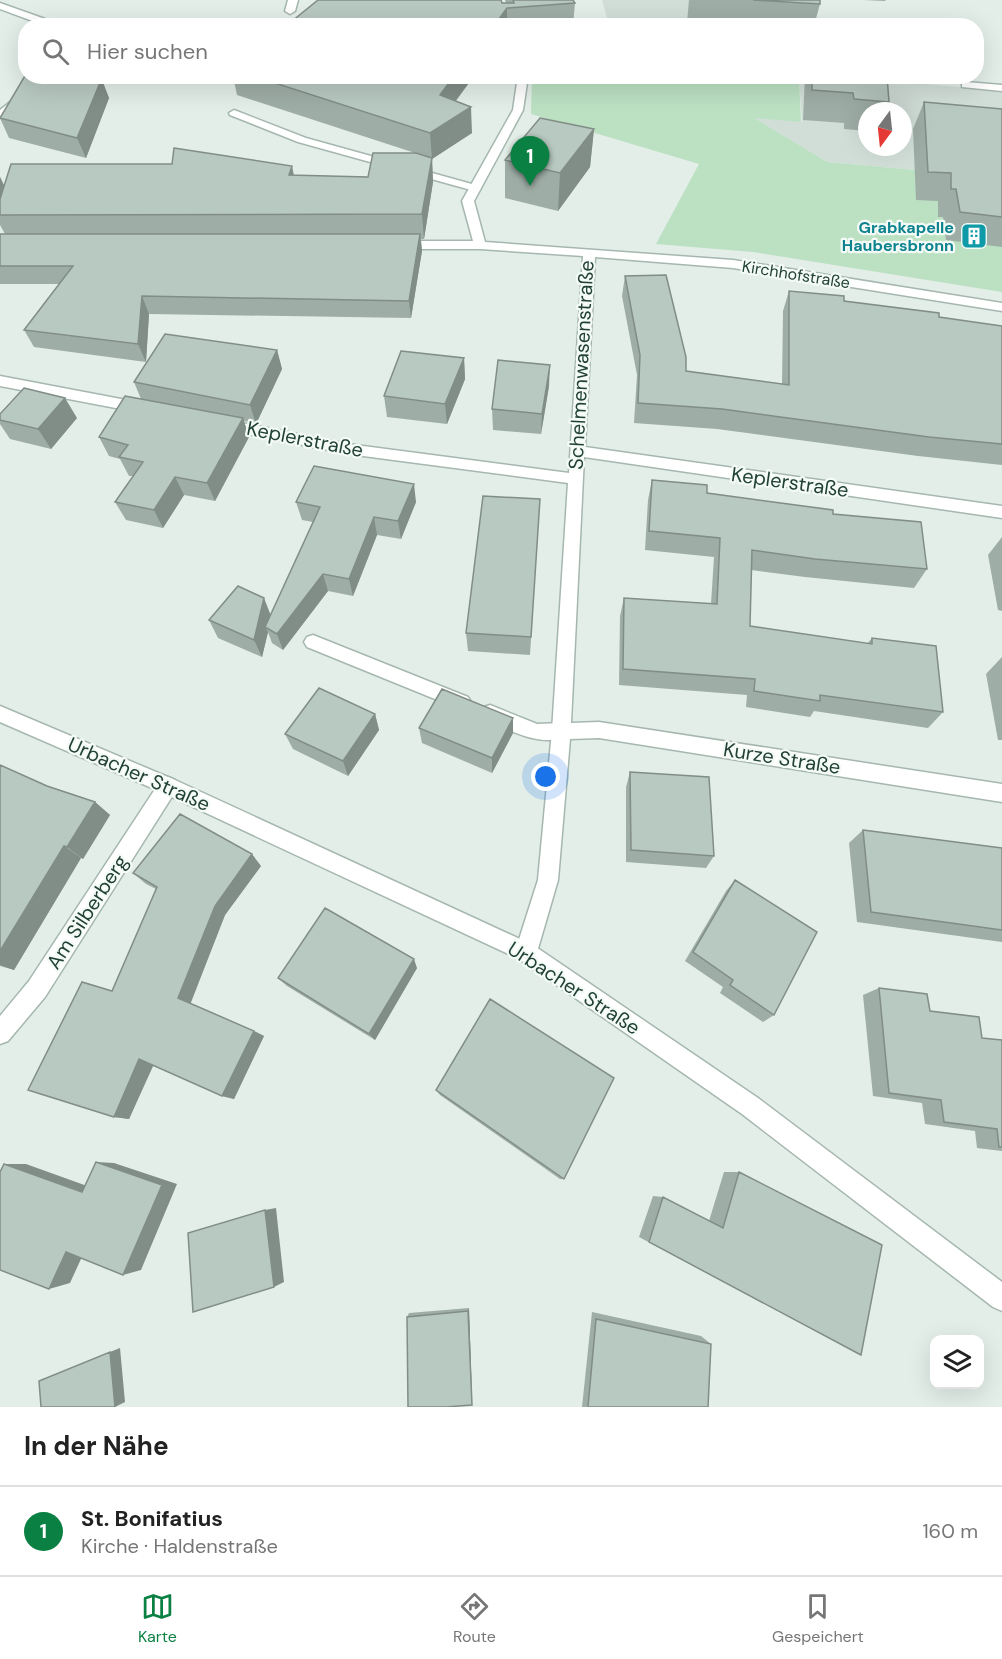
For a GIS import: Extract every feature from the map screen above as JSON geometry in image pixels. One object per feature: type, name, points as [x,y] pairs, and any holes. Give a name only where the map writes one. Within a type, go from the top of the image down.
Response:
[{"type":"street","points":[[290,11],[293,0]]},
{"type":"street","points":[[0,6],[34,18]]},
{"type":"street","points":[[0,114],[18,101],[31,84]]},
{"type":"street","points":[[480,245],[468,201],[518,110],[522,84]]},
{"type":"street","points":[[966,85],[1002,88]]},
{"type":"street","points":[[234,113],[302,140],[475,188]]},
{"type":"street","name":"Schelmenwasenstraße","points":[[385,245],[480,245],[589,252],[561,731],[548,880],[526,952]]},
{"type":"street","name":"Kirchhofstraße","points":[[589,252],[733,264],[1002,307]]},
{"type":"street","points":[[0,381],[157,411]]},
{"type":"street","name":"Keplerstraße","points":[[202,420],[348,449],[576,479]]},
{"type":"street","name":"Keplerstraße","points":[[578,451],[1002,512]]},
{"type":"street","name":"Kurze Straße","points":[[313,642],[536,732],[599,730],[1002,793]]},
{"type":"street","name":"Urbacher Straße","points":[[0,714],[168,786],[526,952],[750,1106],[1002,1298]]},
{"type":"street","name":"Am Silberberg","points":[[0,1033],[37,988],[168,786]]},
{"type":"shaded area","points":[[602,0],[810,0],[811,18],[607,18]]},
{"type":"shaded area","points":[[799,84],[926,84],[1002,91],[1002,178],[827,162],[752,117],[802,122]]},
{"type":"green space","points":[[532,84],[799,84],[801,122],[754,118],[827,162],[1002,178],[1002,292],[753,252],[656,244],[699,164],[531,114]]},
{"type":"building","points":[[318,0],[501,0],[502,3],[514,3],[513,0],[573,0],[575,3],[507,8],[500,18],[296,18]]},
{"type":"building","points":[[753,0],[820,0],[820,4]]},
{"type":"building","points":[[20,84],[100,84],[77,138],[0,118]]},
{"type":"building","points":[[278,84],[448,84],[440,95],[471,107],[430,133]]},
{"type":"building","points":[[812,84],[888,84],[889,102],[854,99],[853,93],[812,90]]},
{"type":"building","points":[[924,102],[1002,109],[1002,217],[960,212],[956,189],[951,189],[951,173],[928,172]]},
{"type":"building","points":[[540,118],[594,129],[560,173],[505,160]]},
{"type":"building","points":[[174,148],[292,166],[289,175],[368,177],[373,153],[416,153],[432,158],[422,214],[0,215],[0,199],[11,164],[172,164]]},
{"type":"building","points":[[0,234],[420,234],[409,301],[142,296],[138,344],[24,330],[73,266],[0,266]]},
{"type":"building","points":[[666,275],[686,357],[686,371],[789,385],[789,291],[844,296],[844,301],[939,313],[939,317],[1002,326],[1002,444],[929,437],[722,409],[638,403],[640,355],[625,276]]},
{"type":"building","points":[[165,334],[277,350],[250,405],[134,382]]},
{"type":"building","points":[[401,351],[464,358],[445,404],[384,396]]},
{"type":"building","points":[[498,360],[550,365],[542,414],[492,409]]},
{"type":"building","points":[[24,388],[65,398],[38,429],[0,420],[0,414]]},
{"type":"building","points":[[125,396],[243,418],[207,483],[175,477],[154,510],[115,502],[143,462],[119,457],[128,445],[99,437]]},
{"type":"building","points":[[314,466],[414,484],[398,521],[374,517],[349,579],[323,574],[277,634],[265,627],[320,507],[296,502]]},
{"type":"building","points":[[652,480],[707,485],[707,493],[833,510],[833,514],[921,522],[927,569],[815,559],[752,550],[750,626],[872,644],[872,638],[936,646],[943,712],[820,695],[820,701],[754,691],[755,679],[623,669],[624,598],[717,604],[720,538],[649,531]]},
{"type":"building","points":[[483,496],[540,499],[531,637],[466,633]]},
{"type":"building","points":[[238,586],[264,598],[254,640],[209,620]]},
{"type":"building","points":[[319,688],[375,714],[343,761],[285,734]]},
{"type":"building","points":[[442,689],[513,718],[492,758],[419,728]]},
{"type":"building","points":[[0,765],[47,786],[95,802],[67,847],[64,846],[0,951]]},
{"type":"building","points":[[630,772],[709,777],[714,856],[631,850]]},
{"type":"building","points":[[180,814],[252,854],[215,906],[178,998],[254,1031],[222,1096],[139,1059],[114,1117],[28,1090],[82,982],[112,991],[157,887],[133,873]]},
{"type":"building","points":[[863,830],[1002,848],[1002,930],[871,912]]},
{"type":"building","points":[[735,880],[817,932],[774,1015],[730,985],[733,980],[693,952]]},
{"type":"building","points":[[325,908],[414,959],[369,1034],[278,978]]},
{"type":"building","points":[[879,988],[927,994],[930,1011],[979,1017],[982,1038],[1002,1040],[1002,1147],[999,1147],[997,1129],[944,1122],[941,1100],[889,1093]]},
{"type":"building","points":[[490,999],[614,1078],[564,1179],[436,1090]]},
{"type":"building","points":[[96,1162],[162,1185],[123,1275],[66,1252],[49,1289],[0,1270],[0,1172],[4,1164],[82,1192]]},
{"type":"building","points":[[739,1172],[882,1245],[861,1355],[649,1242],[663,1197],[723,1228]]},
{"type":"building","points":[[265,1210],[274,1287],[193,1312],[188,1233]]},
{"type":"building","points":[[468,1311],[472,1405],[408,1407],[407,1317]]},
{"type":"building","points":[[596,1319],[711,1344],[708,1407],[588,1407]]},
{"type":"building","points":[[110,1352],[115,1407],[41,1407],[39,1381]]},
{"type":"place","name":"St. Bonifatius","points":[[530,186]]},
{"type":"place","name":"Grabkapelle Haubersbronn","points":[[974,236]]}]
